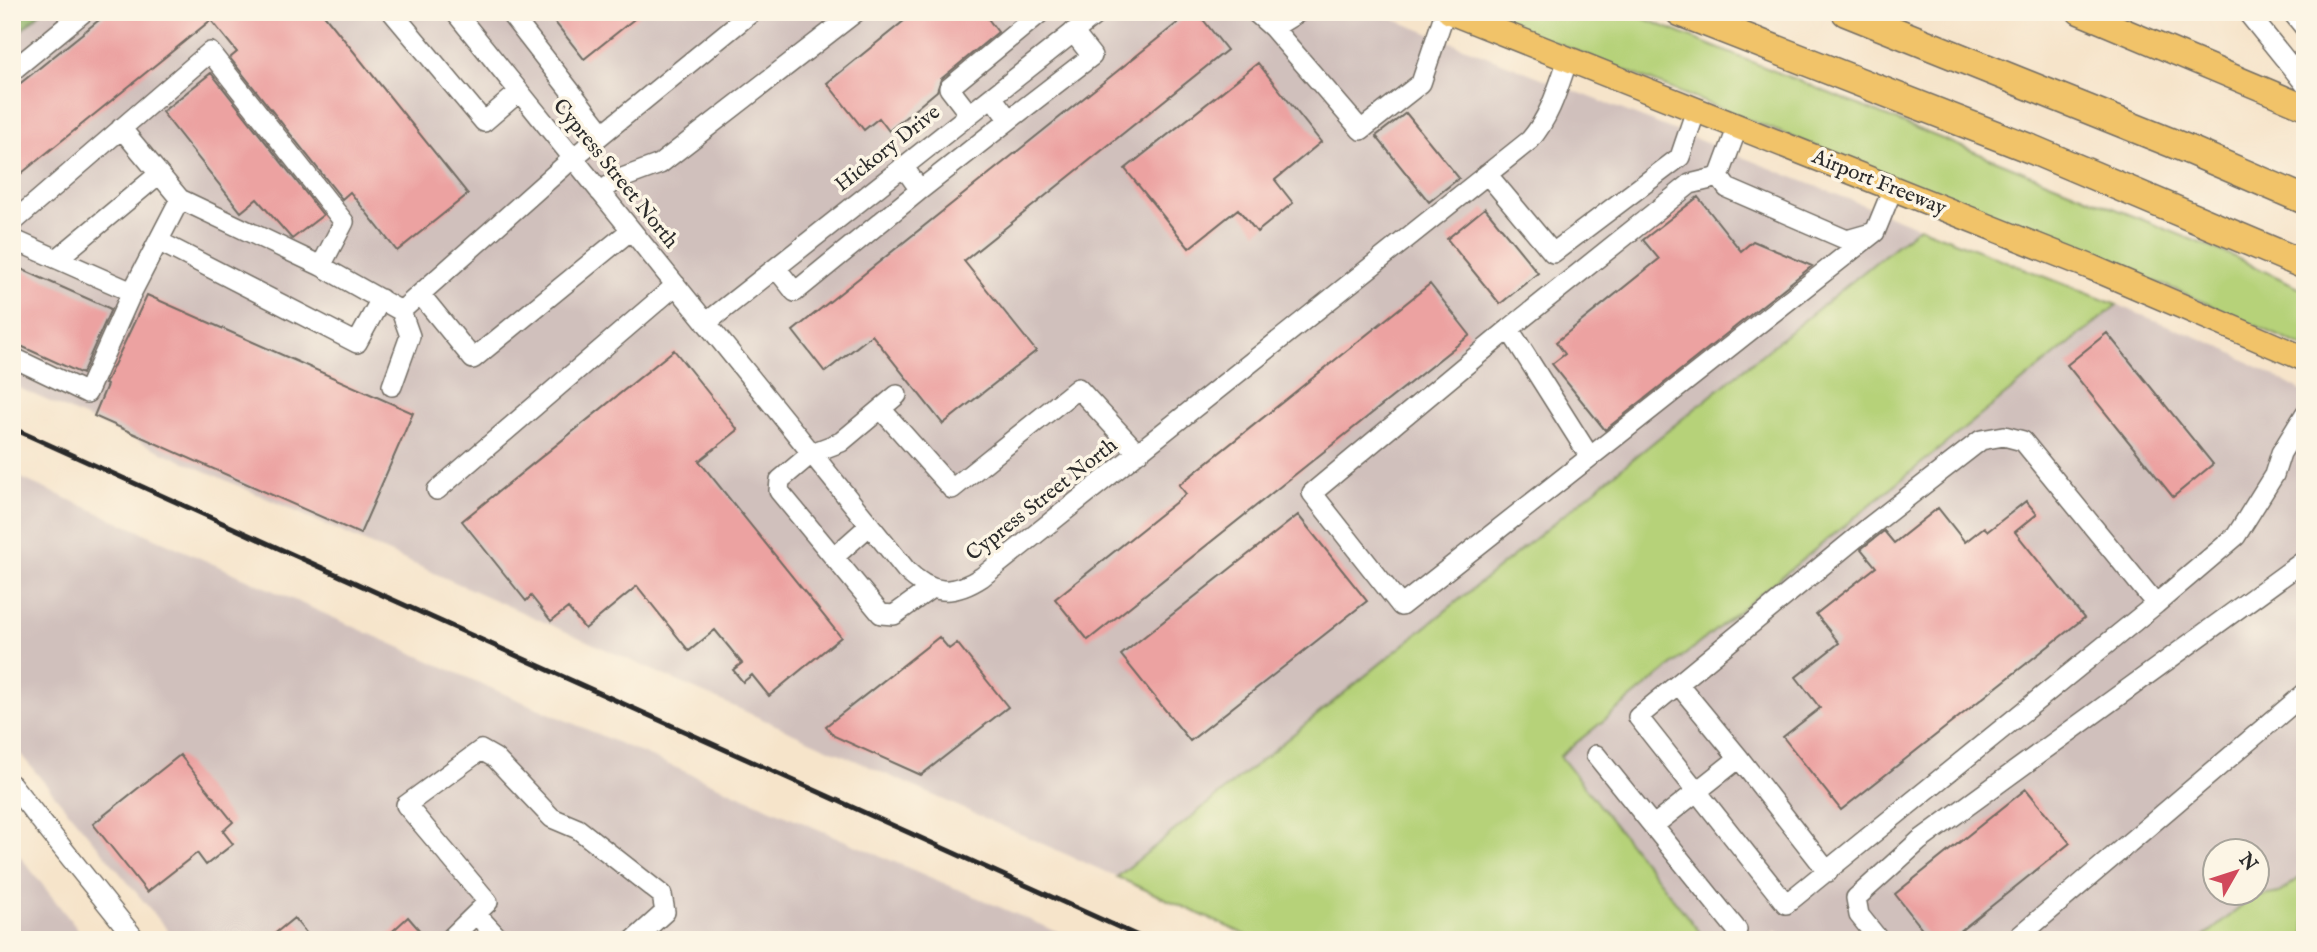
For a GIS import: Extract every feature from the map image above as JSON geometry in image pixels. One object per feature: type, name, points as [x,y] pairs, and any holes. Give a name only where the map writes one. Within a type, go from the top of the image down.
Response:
[{"type":"highway","points":[[1680,12],[2044,154],[2305,265]]},
{"type":"highway","points":[[1846,12],[2187,149],[2305,200]]},
{"type":"main road","name":"Airport Freeway","points":[[1448,12],[2093,268],[2305,359]]},
{"type":"main road","points":[[2079,12],[2112,18],[2305,107]]},
{"type":"street","points":[[12,71],[84,12]]},
{"type":"street","points":[[391,12],[484,122],[519,92]]},
{"type":"street","name":"Cypress Street North","points":[[455,12],[906,570],[930,589],[963,590],[982,577],[1487,174],[1541,127],[1568,59]]},
{"type":"street","points":[[509,12],[603,134]]},
{"type":"street","points":[[401,311],[573,158],[752,12]]},
{"type":"street","points":[[600,192],[617,180],[660,164],[856,12]]},
{"type":"street","name":"Hickory Drive","points":[[706,323],[1099,12]]},
{"type":"street","points":[[1255,12],[1273,28],[1361,130],[1421,83],[1448,12]]},
{"type":"street","points":[[1273,28],[1299,12]]},
{"type":"street","points":[[2292,12],[2305,28]]},
{"type":"street","points":[[776,268],[795,292],[920,190],[1093,56],[1040,13],[949,88],[969,114]]},
{"type":"street","points":[[2251,14],[2302,75]]},
{"type":"street","points":[[12,223],[210,52],[344,222],[321,266]]},
{"type":"street","points":[[992,97],[1009,120]]},
{"type":"street","points":[[1487,174],[1553,253],[1680,157],[1696,110]]},
{"type":"street","points":[[1718,177],[1738,127]]},
{"type":"street","points":[[121,128],[180,199],[321,266],[401,311],[410,336],[392,386]]},
{"type":"street","points":[[903,166],[920,190]]},
{"type":"street","points":[[57,259],[159,174]]},
{"type":"street","points":[[1718,177],[1727,188],[1847,240],[1875,232]]},
{"type":"street","points":[[1718,177],[1690,184],[1509,329],[1312,493],[1401,606],[1875,232],[1893,188]]},
{"type":"street","points":[[12,357],[87,393],[132,292],[180,199]]},
{"type":"street","points":[[420,295],[473,359],[631,230]]},
{"type":"street","points":[[12,239],[132,292]]},
{"type":"street","points":[[160,242],[357,343],[381,299]]},
{"type":"street","points":[[437,490],[676,285]]},
{"type":"street","points":[[1509,329],[1590,457]]},
{"type":"street","points":[[881,409],[952,489],[1078,388],[1138,453]]},
{"type":"street","points":[[897,395],[841,442],[812,453],[780,480],[779,491],[881,614],[894,615],[930,589]]},
{"type":"street","points":[[2156,604],[2023,441],[2004,436],[1982,440],[1868,527],[1638,717],[1786,904],[2156,604],[2236,536],[2274,475],[2281,453],[2305,414]]},
{"type":"street","points":[[834,557],[870,525]]},
{"type":"street","points":[[1879,940],[1859,915],[1856,898],[1919,841],[2305,560]]},
{"type":"street","points":[[1679,685],[1828,872]]},
{"type":"street","points":[[2015,940],[2305,693]]},
{"type":"street","points":[[449,940],[488,902],[406,804],[481,751],[495,758],[552,818],[578,829],[662,895],[665,912],[634,940]]},
{"type":"street","points":[[1596,755],[1737,930]]},
{"type":"street","points":[[1653,826],[1739,758]]},
{"type":"street","points":[[12,785],[136,940]]},
{"type":"street","points":[[476,914],[500,940]]},
{"type":"shaded area","points":[[41,12],[1375,12],[1919,227],[1117,877],[12,385],[12,39]]},
{"type":"shaded area","points":[[2117,305],[2219,346],[2305,393],[2305,874],[2279,893],[2272,894],[2272,836],[2202,836],[2202,906],[2242,906],[2200,940],[1785,940],[1776,930],[1764,940],[1706,940],[1559,756]]},
{"type":"shaded area","points":[[12,474],[493,689],[1076,940],[176,940],[12,744]]},
{"type":"shaded area","points":[[12,846],[86,940],[12,940]]},
{"type":"green space","points":[[12,12],[41,12],[12,39]]},
{"type":"green space","points":[[1478,12],[1628,12],[2230,255],[2305,290],[2305,348],[2181,292]]},
{"type":"green space","points":[[1919,227],[2117,305],[1560,756],[1706,940],[1257,940],[1117,877]]},
{"type":"green space","points":[[2305,874],[2305,940],[2200,940],[2242,906],[2272,906],[2272,894],[2279,893]]},
{"type":"building","points":[[109,12],[322,12],[468,194],[397,251],[350,192],[342,199],[230,58],[237,52],[211,20],[12,181],[12,90]]},
{"type":"building","points":[[547,12],[643,12],[584,59]]},
{"type":"building","points":[[915,12],[983,12],[998,32],[941,79],[937,91],[889,131],[879,118],[864,130],[827,83]]},
{"type":"building","points":[[1191,12],[1197,12],[1227,50],[964,261],[1036,351],[943,424],[872,335],[825,372],[793,331]]},
{"type":"building","points":[[1258,63],[1321,142],[1275,180],[1293,203],[1257,232],[1238,209],[1189,248],[1125,169]]},
{"type":"building","points":[[211,73],[323,215],[292,239],[257,199],[241,212],[162,112]]},
{"type":"building","points":[[1406,113],[1459,178],[1429,202],[1376,136]]},
{"type":"building","points":[[1698,197],[1741,251],[1753,241],[1812,266],[1605,430],[1552,364],[1565,354],[1556,342],[1659,259],[1643,240]]},
{"type":"building","points":[[1485,208],[1538,273],[1500,304],[1447,239]]},
{"type":"building","points":[[12,265],[111,309],[82,374],[12,342]]},
{"type":"building","points":[[1430,284],[1470,335],[1088,640],[1055,599],[1186,494],[1179,485]]},
{"type":"building","points":[[147,295],[413,413],[360,534],[94,416],[107,385],[105,384]]},
{"type":"building","points":[[2107,333],[2213,464],[2173,497],[2067,365]]},
{"type":"building","points":[[674,350],[738,430],[699,461],[841,637],[769,696],[752,675],[743,682],[733,670],[742,663],[715,630],[689,651],[637,586],[585,629],[568,608],[551,621],[531,596],[526,601],[462,521]]},
{"type":"building","points":[[2026,501],[2037,514],[2015,532],[2084,618],[1841,810],[1783,737],[1820,708],[1796,677],[1839,643],[1816,614],[1876,567],[1861,549],[1884,531],[1894,543],[1938,508],[1965,542],[1984,527],[1988,531]]},
{"type":"building","points":[[1298,515],[1367,601],[1190,741],[1121,655]]},
{"type":"building","points":[[939,637],[949,649],[957,643],[1008,707],[921,775],[834,736],[826,726]]},
{"type":"building","points":[[180,755],[233,822],[223,831],[233,844],[206,865],[197,853],[147,892],[93,824]]},
{"type":"building","points":[[2026,789],[2070,843],[1949,940],[1931,940],[1895,894]]},
{"type":"building","points":[[408,917],[428,940],[383,940]]},
{"type":"building","points":[[294,918],[312,940],[267,940]]},
{"type":"railway","points":[[12,428],[1147,940]]}]
